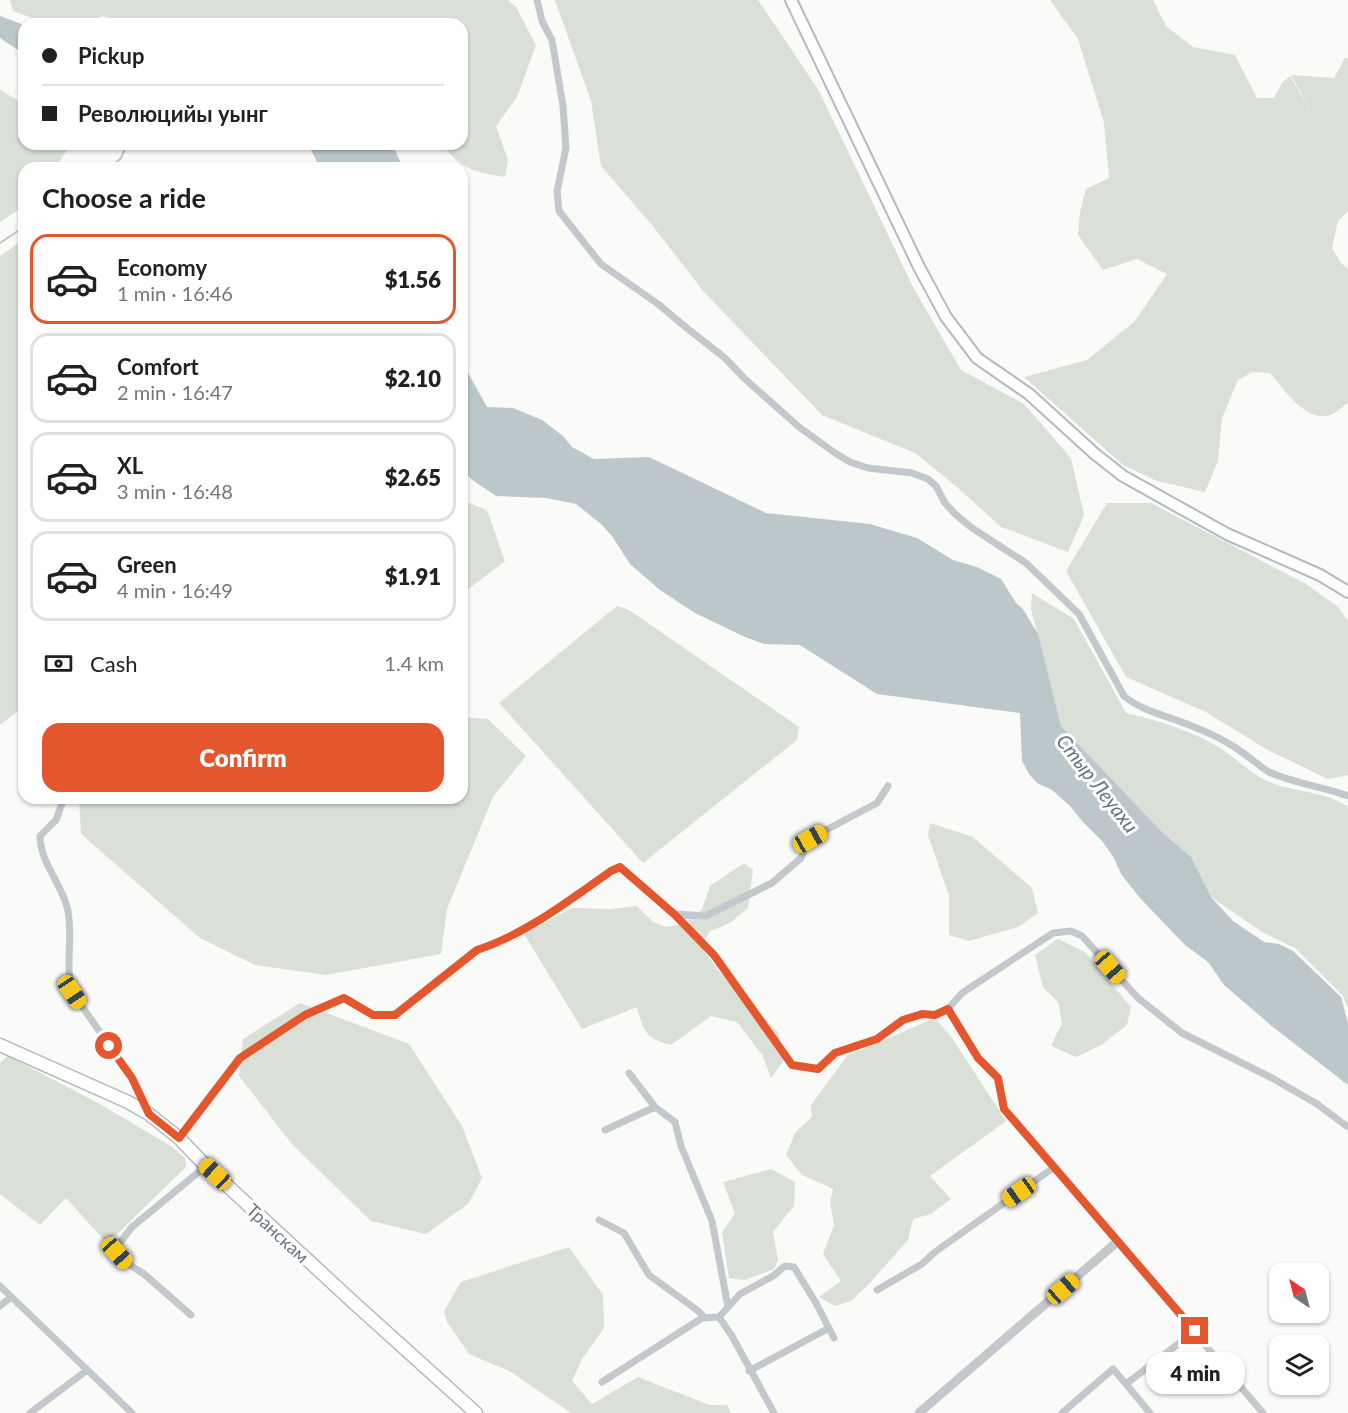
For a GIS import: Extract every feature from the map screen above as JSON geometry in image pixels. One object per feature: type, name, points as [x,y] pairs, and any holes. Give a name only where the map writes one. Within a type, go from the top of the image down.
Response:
[{"type":"highway","name":"Транскам","points":[[0,1045],[128,1102],[149,1114],[179,1138],[344,1294],[476,1413]]},
{"type":"main road","points":[[791,0],[919,267],[946,317],[977,358],[1029,394],[1095,454],[1123,476],[1227,534],[1317,573],[1348,592]]},
{"type":"street","points":[[537,0],[542,21],[552,40],[563,106],[566,148],[556,191],[560,211],[601,264],[688,328],[724,358],[799,428],[835,453],[849,462],[868,468],[912,473],[928,479],[936,486],[945,503],[955,514],[972,528],[1026,563],[1078,614],[1124,696],[1133,704],[1172,717],[1220,738],[1267,771],[1292,782],[1348,796]]},
{"type":"street","points":[[674,914],[706,916],[772,883],[801,858],[810,839],[877,803],[888,786]]},
{"type":"street","points":[[62,804],[56,820],[40,836],[40,846],[68,912],[68,977],[72,992],[132,1078],[149,1114]]},
{"type":"street","points":[[179,1138],[240,1058],[305,1015],[344,998],[373,1015],[395,1015],[477,950],[492,945],[552,912],[620,867],[674,914],[714,955],[792,1065],[818,1069],[835,1053],[877,1039],[903,1020],[922,1014],[935,1015],[948,1009],[962,993],[1053,933],[1071,931],[1082,936],[1137,998],[1182,1033],[1272,1078],[1317,1104],[1348,1127]]},
{"type":"street","points":[[948,1009],[978,1058],[998,1078],[1004,1109],[1263,1413]]},
{"type":"street","points":[[629,1073],[655,1107],[675,1122],[681,1146],[712,1221],[728,1307]]},
{"type":"street","points":[[605,1130],[655,1107]]},
{"type":"street","points":[[191,1315],[117,1253],[118,1245],[132,1227],[206,1166]]},
{"type":"street","points":[[877,1290],[922,1264],[935,1252],[1053,1168]]},
{"type":"street","points":[[599,1220],[624,1233],[649,1275],[705,1318]]},
{"type":"street","points":[[920,1413],[1117,1242]]},
{"type":"street","points":[[602,1382],[702,1318],[719,1317],[740,1294],[773,1276],[785,1266],[794,1267],[816,1302],[834,1338]]},
{"type":"street","points":[[0,1286],[132,1413]]},
{"type":"street","points":[[0,1306],[11,1297]]},
{"type":"street","points":[[719,1317],[732,1336],[749,1371],[774,1413]]},
{"type":"street","points":[[749,1371],[829,1328]]},
{"type":"street","points":[[1126,1384],[1195,1331]]},
{"type":"street","points":[[1062,1413],[1113,1369],[1150,1413]]},
{"type":"street","points":[[30,1413],[86,1371]]},
{"type":"shaded area","points":[[10,0],[508,0],[516,7],[536,45],[517,97],[496,126],[508,160],[505,177],[470,169],[468,162],[459,162],[446,150],[468,150],[468,18],[109,18],[103,16],[32,18],[13,11]]},
{"type":"shaded area","points":[[555,0],[758,0],[819,91],[914,289],[961,370],[1024,404],[1071,458],[1084,515],[1068,552],[1001,527],[915,453],[822,415],[704,292],[652,225],[601,166],[591,101]]},
{"type":"shaded area","points":[[1050,0],[1153,0],[1166,26],[1193,47],[1235,55],[1257,98],[1274,98],[1282,83],[1290,76],[1310,110],[1291,75],[1334,78],[1345,58],[1348,58],[1348,211],[1338,221],[1332,248],[1341,263],[1348,269],[1348,403],[1333,414],[1315,415],[1297,404],[1270,373],[1252,372],[1238,380],[1222,418],[1218,461],[1205,492],[1157,481],[1123,465],[1024,377],[1087,360],[1135,321],[1167,274],[1137,259],[1103,270],[1078,235],[1080,212],[1086,189],[1109,178],[1104,123],[1078,39]]},
{"type":"shaded area","points":[[0,90],[18,100],[18,150],[67,150],[59,162],[18,162],[18,210],[0,222]]},
{"type":"shaded area","points":[[18,243],[18,711],[0,725],[0,256]]},
{"type":"shaded area","points":[[468,502],[487,510],[505,561],[468,589]]},
{"type":"shaded area","points":[[1107,503],[1151,503],[1306,584],[1338,607],[1348,621],[1348,775],[1328,779],[1266,749],[1206,712],[1126,677],[1066,571]]},
{"type":"shaded area","points":[[1032,593],[1074,619],[1126,713],[1198,736],[1220,748],[1265,780],[1329,797],[1348,807],[1348,1009],[1343,996],[1295,948],[1262,932],[1211,897],[1191,857],[1163,833],[1061,726],[1031,609]]},
{"type":"shaded area","points":[[617,606],[629,610],[799,727],[797,740],[643,863],[499,703]]},
{"type":"shaded area","points":[[468,717],[488,719],[526,756],[493,797],[447,909],[441,954],[326,975],[255,965],[200,938],[81,834],[79,804],[468,804]]},
{"type":"shaded area","points":[[930,823],[973,837],[1032,888],[1038,913],[1018,927],[969,941],[949,935],[949,896],[928,835]]},
{"type":"shaded area","points":[[744,863],[753,870],[748,908],[730,923],[710,931],[701,946],[718,970],[778,1032],[784,1060],[771,1078],[763,1056],[737,1022],[711,1016],[671,1045],[656,1040],[647,1033],[637,1007],[582,1029],[524,934],[572,908],[610,909],[637,906],[653,922],[666,927],[684,924],[702,909],[710,886]]},
{"type":"shaded area","points":[[1058,939],[1085,952],[1131,1007],[1127,1025],[1101,1045],[1076,1057],[1051,1046],[1062,1023],[1058,1002],[1043,987],[1035,955]]},
{"type":"shaded area","points":[[300,1003],[409,1044],[462,1126],[482,1178],[468,1204],[426,1234],[371,1221],[292,1144],[239,1076],[243,1039]]},
{"type":"shaded area","points":[[935,1018],[952,1038],[1006,1121],[930,1176],[951,1199],[931,1214],[913,1219],[908,1240],[867,1286],[851,1301],[835,1306],[819,1297],[841,1281],[823,1254],[834,1225],[830,1203],[833,1189],[802,1175],[786,1155],[795,1133],[812,1117],[811,1105],[847,1056]]},
{"type":"shaded area","points":[[8,1056],[98,1103],[171,1146],[185,1158],[186,1167],[116,1235],[104,1240],[66,1198],[40,1225],[0,1194],[0,1063]]},
{"type":"shaded area","points":[[771,1169],[795,1182],[794,1206],[773,1232],[778,1260],[774,1269],[744,1280],[729,1278],[722,1232],[735,1214],[723,1182]]},
{"type":"shaded area","points":[[569,1247],[603,1295],[604,1328],[582,1359],[572,1381],[592,1404],[638,1377],[709,1405],[727,1405],[731,1413],[571,1413],[511,1372],[469,1354],[447,1322],[444,1311],[461,1282]]},
{"type":"water","points":[[0,16],[18,23],[18,50],[0,38]]},
{"type":"water","points":[[311,150],[395,150],[400,162],[317,162]]},
{"type":"water","name":"Стыр Леуахи","points":[[468,373],[487,407],[513,408],[542,420],[563,436],[572,447],[594,459],[649,457],[766,513],[870,524],[917,538],[953,560],[977,567],[1001,579],[1038,634],[1061,726],[1163,833],[1191,857],[1211,897],[1233,921],[1264,942],[1279,944],[1293,951],[1341,997],[1348,1023],[1348,1085],[1273,1027],[1224,985],[1208,962],[1185,945],[1140,898],[1121,874],[1114,858],[1102,841],[1070,806],[1052,790],[1037,783],[1029,774],[1022,761],[1020,713],[877,694],[800,645],[764,644],[695,613],[660,590],[630,564],[612,536],[576,504],[546,498],[496,496],[468,475]]},
{"type":"waterway","points":[[117,162],[124,150]]},
{"type":"waterway","points":[[0,243],[18,231]]},
{"type":"route","points":[[109,1046],[132,1078],[149,1114],[179,1138],[240,1058],[280,1030],[305,1015],[344,998],[373,1015],[395,1015],[463,959],[560,907],[620,867],[674,914],[714,955],[792,1065],[818,1069],[835,1053],[877,1039],[903,1020],[922,1014],[935,1015],[948,1009],[978,1058],[998,1078],[1004,1109],[1195,1331]]}]
